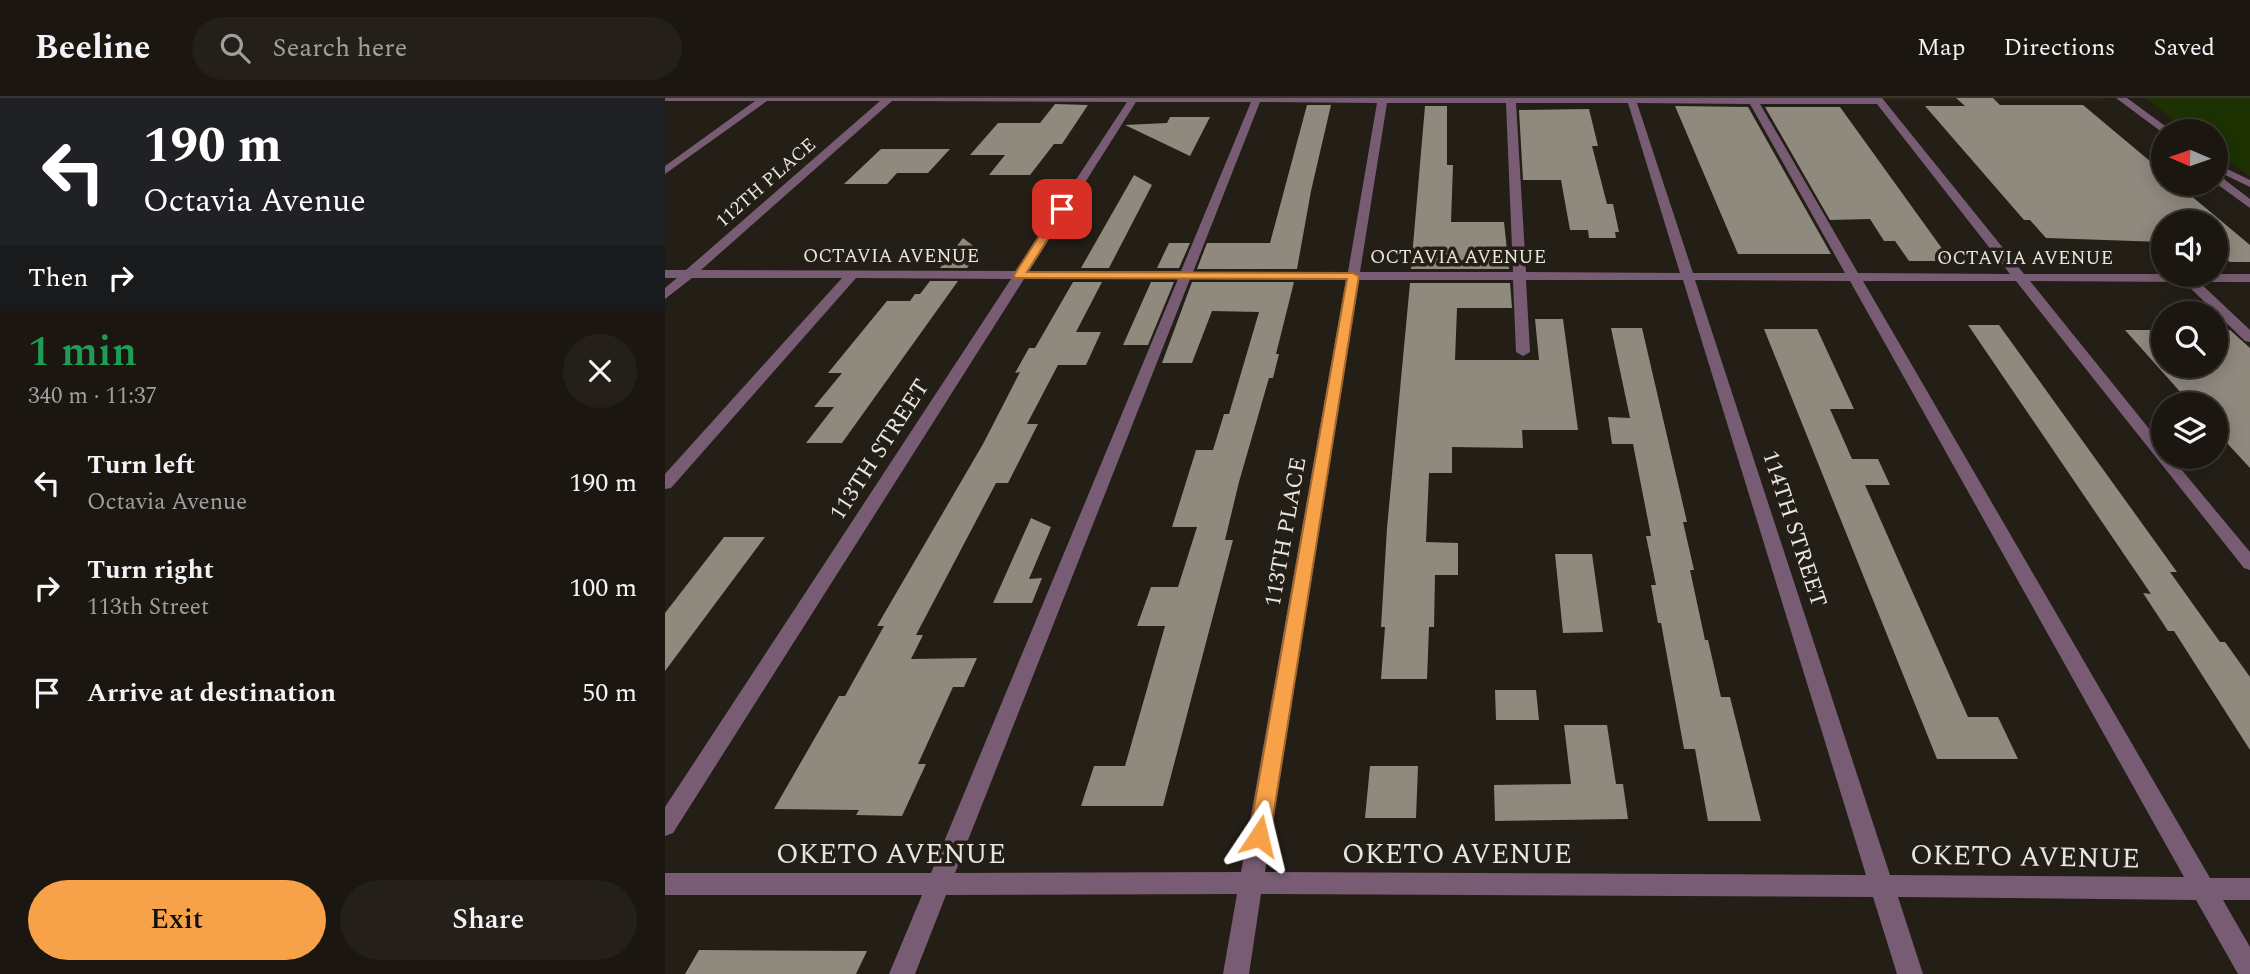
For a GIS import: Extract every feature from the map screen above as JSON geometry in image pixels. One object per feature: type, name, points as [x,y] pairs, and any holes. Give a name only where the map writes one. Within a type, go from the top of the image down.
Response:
[{"type":"street","points":[[665,98],[1878,99],[2151,442]]},
{"type":"street","name":"112TH PLACE","points":[[665,295],[889,98]]},
{"type":"street","points":[[2121,98],[2151,120]]},
{"type":"street","points":[[665,171],[765,99]]},
{"type":"street","name":"113TH STREET","points":[[665,826],[1134,99]]},
{"type":"street","points":[[902,974],[1257,99]]},
{"type":"street","name":"113TH PLACE","points":[[1236,974],[1383,99]]},
{"type":"street","name":"114TH STREET","points":[[1632,99],[1910,974]]},
{"type":"street","points":[[1511,100],[1523,352]]},
{"type":"street","points":[[1753,100],[2250,971]]},
{"type":"street","points":[[2228,173],[2250,184]]},
{"type":"street","points":[[2228,188],[2250,205]]},
{"type":"street","name":"OCTAVIA AVENUE","points":[[665,274],[2151,278]]},
{"type":"street","points":[[665,484],[852,275]]},
{"type":"street","name":"OCTAVIA AVENUE","points":[[2228,278],[2250,278]]},
{"type":"street","points":[[2197,287],[2250,338]]},
{"type":"street","points":[[2173,469],[2250,564]]},
{"type":"street","name":"OKETO AVENUE","points":[[665,884],[1882,885],[2250,889]]},
{"type":"shaded area","points":[[665,98],[2102,98],[2106,101],[1609,100]]},
{"type":"green space","points":[[2145,98],[2250,98],[2250,176],[2228,160],[2228,119],[2173,119]]},
{"type":"building","points":[[1956,98],[1993,98],[2000,105],[2083,105],[2151,162],[2151,196],[2191,196],[2208,210],[2151,210],[2151,242],[2046,238],[2030,220],[2024,220],[1925,106],[1965,106]]},
{"type":"building","points":[[1055,104],[1088,105],[1062,144],[1054,144],[1030,175],[989,175],[1005,155],[970,155],[998,123],[1040,123]]},
{"type":"building","points":[[1307,105],[1331,105],[1311,191],[1297,269],[1197,269],[1207,243],[1270,243]]},
{"type":"building","points":[[1425,106],[1447,106],[1447,165],[1453,165],[1451,222],[1504,222],[1509,269],[1411,269]]},
{"type":"building","points":[[1675,106],[1748,107],[1831,254],[1738,254]]},
{"type":"building","points":[[1765,107],[1840,107],[1951,261],[1909,261],[1895,241],[1884,241],[1870,219],[1830,220]]},
{"type":"building","points":[[1589,109],[1598,146],[1592,146],[1607,204],[1613,204],[1619,232],[1615,232],[1616,238],[1589,238],[1588,230],[1570,230],[1561,180],[1523,180],[1519,110]]},
{"type":"building","points":[[1170,117],[1210,117],[1190,156],[1125,125],[1167,123]]},
{"type":"building","points":[[881,149],[950,149],[928,173],[897,173],[887,184],[844,184]]},
{"type":"building","points":[[1134,175],[1152,185],[1109,268],[1081,268]]},
{"type":"building","points":[[2228,227],[2250,245],[2250,262],[2230,262]]},
{"type":"building","points":[[963,238],[980,251],[967,268],[940,268]]},
{"type":"building","points":[[1169,243],[1190,243],[1179,268],[1157,268]]},
{"type":"building","points":[[930,281],[958,281],[842,443],[806,443],[834,407],[814,407],[842,373],[828,373],[887,301],[910,301],[915,294],[920,294]]},
{"type":"building","points":[[1073,282],[1102,282],[1076,332],[1101,332],[1086,365],[1058,365],[1027,424],[1038,424],[1008,483],[996,483],[916,635],[923,635],[911,659],[977,658],[964,687],[953,687],[918,764],[926,764],[902,816],[856,815],[859,810],[774,809],[839,696],[845,696],[884,626],[877,626],[983,444],[1020,372],[1015,373],[1029,348],[1035,348]]},
{"type":"building","points":[[1151,282],[1174,282],[1148,345],[1123,345]]},
{"type":"building","points":[[1192,282],[1294,282],[1276,354],[1279,354],[1273,378],[1269,378],[1239,482],[1225,540],[1233,540],[1163,806],[1081,806],[1094,766],[1125,766],[1165,626],[1137,626],[1151,587],[1178,587],[1197,527],[1172,527],[1196,450],[1213,450],[1224,414],[1229,414],[1259,312],[1212,311],[1192,363],[1162,363]]},
{"type":"building","points":[[1410,283],[1510,283],[1512,308],[1457,308],[1455,360],[1539,360],[1535,319],[1563,319],[1578,430],[1522,430],[1523,448],[1452,447],[1452,473],[1429,473],[1426,542],[1458,543],[1458,575],[1435,575],[1434,627],[1429,627],[1427,679],[1381,679],[1387,528]]},
{"type":"building","points":[[1968,325],[1999,325],[2177,572],[2170,572],[2220,642],[2225,642],[2250,677],[2250,750],[2174,631],[2168,631],[2143,593],[2151,594]]},
{"type":"building","points":[[1611,328],[1642,328],[1687,522],[1683,522],[1694,570],[1690,570],[1705,640],[1708,640],[1721,697],[1730,697],[1761,821],[1708,821],[1695,749],[1684,749],[1661,623],[1658,623],[1651,585],[1656,585],[1646,536],[1651,536],[1633,444],[1612,444],[1608,417],[1630,418]]},
{"type":"building","points":[[1764,329],[1817,329],[1854,409],[1830,409],[1852,459],[1878,459],[1890,485],[1865,485],[1968,717],[1998,717],[2018,759],[1937,759]]},
{"type":"building","points":[[2125,330],[2151,330],[2151,359]]},
{"type":"building","points":[[2228,330],[2250,348],[2250,468],[2228,444],[2228,392],[2180,392],[2168,378],[2228,378]]},
{"type":"building","points":[[1031,518],[1051,527],[1029,579],[1042,578],[1032,603],[993,603]]},
{"type":"building","points":[[724,537],[765,537],[665,671],[665,613]]},
{"type":"building","points":[[1555,554],[1592,554],[1603,632],[1563,633]]},
{"type":"building","points":[[1495,690],[1536,690],[1539,720],[1496,720]]},
{"type":"building","points":[[1564,725],[1607,725],[1616,784],[1623,784],[1628,819],[1495,821],[1494,785],[1571,784]]},
{"type":"building","points":[[1370,766],[1418,766],[1416,818],[1365,818]]},
{"type":"building","points":[[699,950],[867,951],[856,974],[685,974]]},
{"type":"route","points":[[1062,209],[1019,275],[1353,276],[1259,836]]}]
